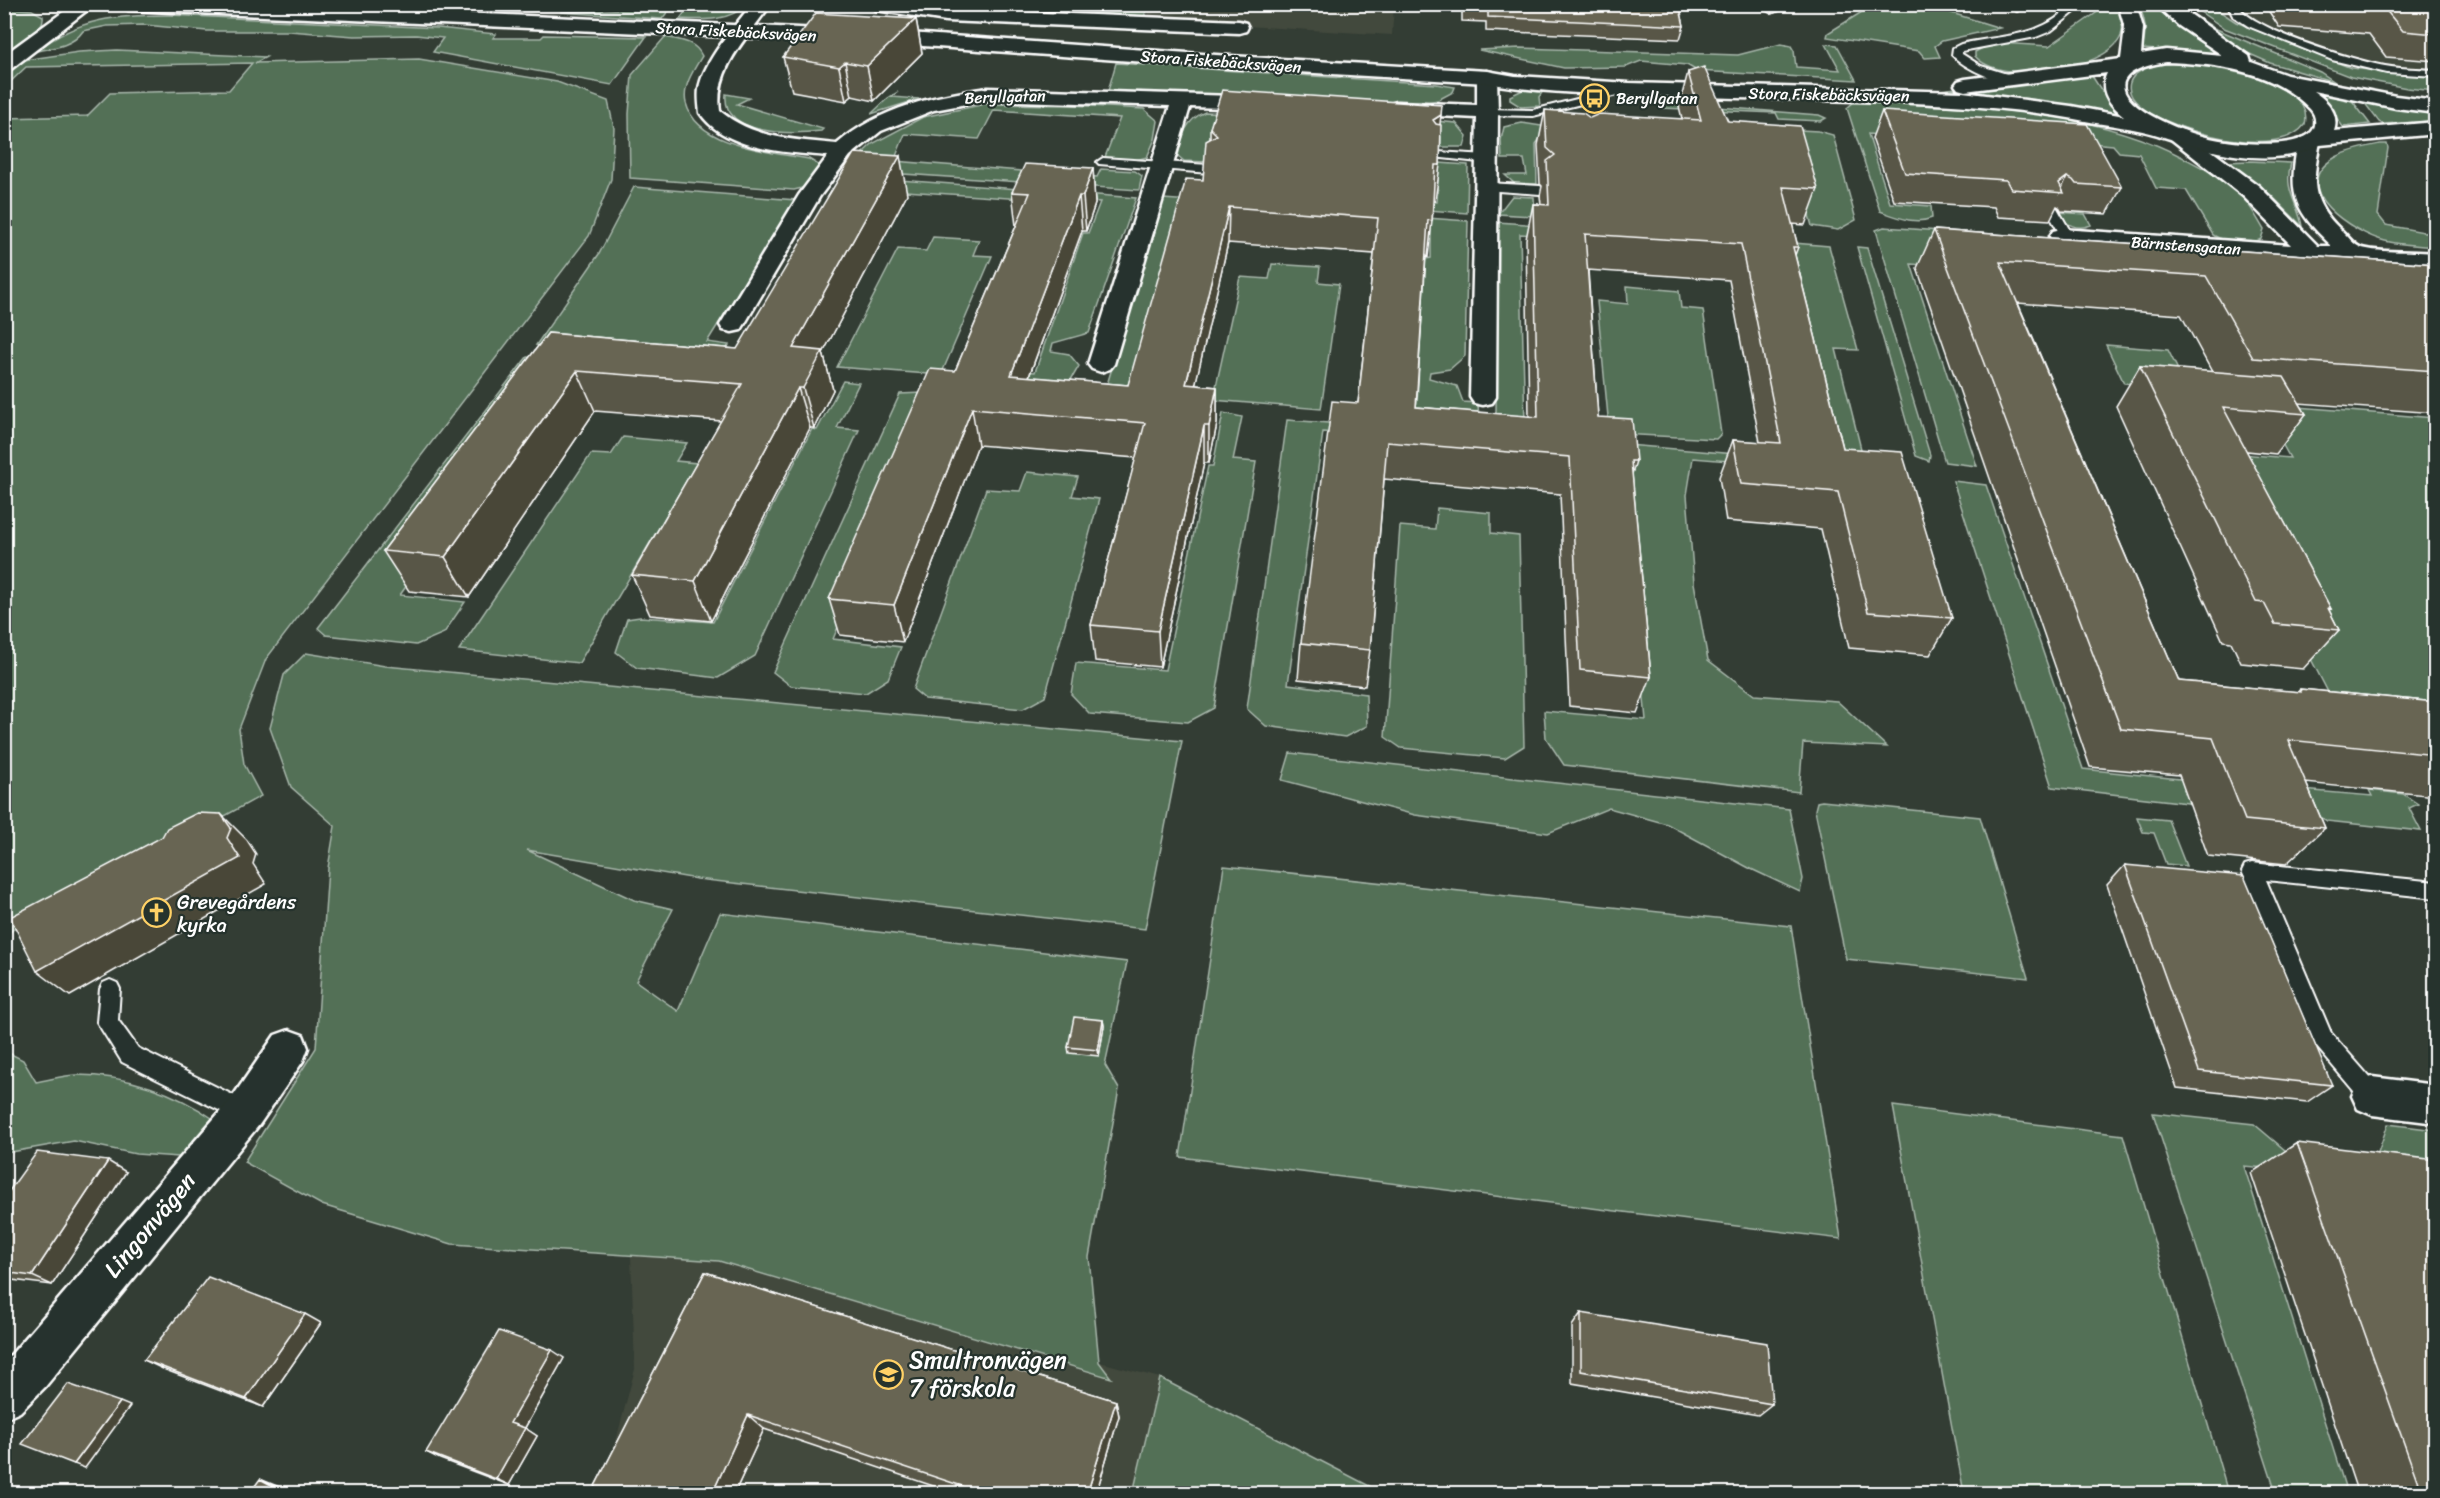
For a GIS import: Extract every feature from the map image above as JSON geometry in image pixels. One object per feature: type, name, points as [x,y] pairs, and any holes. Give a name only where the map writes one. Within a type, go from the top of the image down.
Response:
[{"type":"street","points":[[10,58],[86,4]]},
{"type":"street","name":"Stora Fiskebäcksvägen","points":[[129,4],[959,42],[1230,62],[1487,77],[1565,73],[1888,88],[1954,86],[2016,80],[2128,64],[2153,58],[2189,57],[2229,63],[2267,74]]},
{"type":"street","points":[[762,4],[742,31],[710,83],[708,92],[710,113],[728,128],[748,137],[775,144],[842,152]]},
{"type":"street","points":[[876,4],[946,15],[1239,27]]},
{"type":"street","points":[[2127,4],[2134,28],[2128,64],[2112,78],[2114,95],[2134,114],[2173,133],[2214,145],[2251,149],[2284,148],[2312,141],[2436,128]]},
{"type":"street","points":[[2164,4],[2202,34],[2267,74],[2305,94],[2323,112],[2326,124],[2320,135],[2312,141],[2302,175],[2305,197],[2312,213],[2353,254]]},
{"type":"street","points":[[2267,74],[2396,102],[2436,107]]},
{"type":"street","points":[[1483,397],[1485,216],[1488,188],[1487,77]]},
{"type":"street","name":"Stora Fiskebäcksvägen","points":[[1487,77],[1515,82],[1629,89],[1963,98],[2071,112],[2173,133]]},
{"type":"street","name":"Beryllgatan","points":[[732,325],[810,195],[842,152],[855,139],[890,118],[946,100],[1015,93],[1288,104]]},
{"type":"street","points":[[1101,364],[1182,100]]},
{"type":"street","points":[[1382,108],[1488,112]]},
{"type":"street","points":[[2173,133],[2251,190],[2311,252]]},
{"type":"street","name":"Bärnstensgatan","points":[[2064,236],[2436,260]]},
{"type":"street","name":"Lingonvägen","points":[[4,1396],[29,1371],[244,1112],[289,1048]]},
{"type":"street","points":[[2372,1096],[2436,1104]]},
{"type":"lane","points":[[2016,80],[1984,72],[1966,63],[1957,55],[1957,51],[1965,46],[2032,35],[2076,7],[2076,4]]},
{"type":"lane","points":[[2232,4],[2237,14],[2252,24],[2336,58],[2387,70],[2436,73]]},
{"type":"lane","points":[[1533,113],[1629,89]]},
{"type":"lane","points":[[1488,112],[1533,113],[1553,118]]},
{"type":"lane","points":[[1437,155],[1488,159]]},
{"type":"lane","points":[[1103,162],[1209,169]]},
{"type":"lane","points":[[1488,188],[1540,190]]},
{"type":"lane","points":[[2053,211],[2064,236]]},
{"type":"lane","points":[[2372,1096],[2323,1039],[2252,871],[2436,890]]},
{"type":"lane","points":[[110,989],[107,1022],[130,1055],[244,1112]]},
{"type":"shaded area","points":[[1151,5],[1394,5],[1392,35],[1147,20]]},
{"type":"shaded area","points":[[2210,5],[2435,5],[2435,77],[2351,68],[2236,22]]},
{"type":"shaded area","name":"Smultronvägen 7 förskola","points":[[631,1255],[719,1261],[1160,1378],[1133,1493],[594,1494],[613,1452],[635,1369]]},
{"type":"green space","points":[[333,5],[499,7],[499,10]]},
{"type":"green space","points":[[690,5],[746,5],[739,11],[723,17],[680,19]]},
{"type":"green space","points":[[886,5],[1149,5],[1143,19],[933,11]]},
{"type":"green space","points":[[1873,5],[1926,5],[2000,28],[1942,41],[1935,46],[1940,57],[1925,58],[1919,51],[1827,37],[1828,33]]},
{"type":"green space","points":[[2101,5],[2117,5],[2123,28],[2121,36],[2112,48],[2096,58],[2075,66],[2028,72],[2006,70],[1988,65],[1975,56],[1975,52],[1990,44],[2049,46],[2096,13]]},
{"type":"green space","points":[[2139,5],[2152,5],[2219,54],[2142,49],[2145,27]]},
{"type":"green space","points":[[2170,5],[2179,5],[2214,28],[2320,72],[2335,82],[2270,63],[2243,51],[2206,33]]},
{"type":"green space","points":[[2190,5],[2210,5],[2236,22],[2351,68],[2435,77],[2435,91],[2351,77],[2224,28]]},
{"type":"green space","points":[[5,8],[32,10],[43,16],[43,22],[36,34],[24,43],[5,49]]},
{"type":"green space","points":[[661,8],[669,10],[662,19],[560,12]]},
{"type":"green space","points":[[171,15],[438,28],[496,34],[493,38],[541,38],[544,35],[646,37],[612,85],[433,52],[443,38],[416,35],[354,36],[289,31],[207,31],[145,25],[107,26],[83,31],[74,40],[62,46],[36,51],[69,31],[100,20]]},
{"type":"green space","points":[[665,37],[691,44],[702,56],[690,78],[685,97],[693,118],[720,138],[738,145],[809,159],[820,166],[806,187],[794,190],[630,178],[629,114],[632,75]]},
{"type":"green space","points":[[1781,44],[1791,46],[1796,67],[1840,70],[1826,44],[1837,45],[1856,80],[1697,71],[1687,65],[1641,61],[1626,67],[1564,68],[1479,50],[1520,48],[1738,55]]},
{"type":"green space","points":[[117,50],[266,57],[255,63],[419,59],[557,82],[608,101],[614,128],[611,179],[589,236],[266,659],[239,729],[244,764],[261,796],[71,901],[27,914],[5,938],[5,118],[87,116],[110,93],[229,90],[252,63],[26,67],[5,87],[5,72],[24,60],[79,52]]},
{"type":"green space","points":[[1116,63],[1455,87],[1453,92],[1438,100],[1417,104],[1108,91]]},
{"type":"green space","points":[[2163,64],[2224,70],[2273,84],[2292,95],[2304,108],[2305,124],[2293,135],[2275,140],[2254,141],[2207,135],[2166,121],[2141,106],[2130,91],[2133,77],[2140,71]]},
{"type":"green space","points":[[2090,73],[2117,114],[2031,99],[1940,93],[1938,90]]},
{"type":"green space","points":[[1527,88],[1545,88],[1539,97],[1540,106],[1521,107],[1510,100],[1510,96]]},
{"type":"green space","points":[[898,92],[891,97],[919,99],[871,114],[888,98]]},
{"type":"green space","points":[[2318,92],[2350,98],[2370,124],[2343,127]]},
{"type":"green space","points":[[726,94],[749,98],[737,104],[823,129],[794,133],[762,130],[747,125],[735,118],[728,108]]},
{"type":"green space","points":[[1854,102],[1983,108],[2067,119],[2108,129],[2149,142],[2218,177],[2244,199],[2264,230],[2261,239],[2251,242],[2230,241],[2213,235],[2186,190],[2156,188],[2139,154],[2119,152],[2113,145],[2069,141],[2072,148],[1868,134],[1890,203],[1931,206],[1932,218],[1919,221],[1899,218],[1880,211],[1847,108]]},
{"type":"green space","points":[[2364,102],[2435,113],[2435,121],[2383,124]]},
{"type":"green space","points":[[985,104],[1144,109],[1158,121],[1155,139],[1147,157],[1136,160],[1105,157],[1120,118],[994,110],[979,139],[905,134],[894,161],[1097,177],[1101,169],[1135,171],[1142,176],[1139,190],[845,170],[872,144],[923,117]]},
{"type":"green space","points":[[1663,104],[1819,115],[1826,118],[1821,121],[1779,119],[1776,113],[1662,108]]},
{"type":"green space","points":[[1205,112],[1393,117],[1456,123],[1467,136],[1464,147],[1441,147],[1441,137],[1222,123],[1207,162],[1184,161],[1178,156],[1186,130],[1193,119]]},
{"type":"green space","points":[[1522,123],[1548,127],[1536,144],[1537,184],[1514,183],[1505,175],[1527,175],[1524,159],[1502,159],[1501,140],[1504,127]]},
{"type":"green space","points":[[1762,128],[1818,131],[1833,135],[1856,220],[1838,230],[1812,226],[1793,158]]},
{"type":"green space","points":[[2387,144],[2388,148],[2378,215],[2386,225],[2435,234],[2435,247],[2385,241],[2372,236],[2342,219],[2329,208],[2320,195],[2317,182],[2321,169],[2336,157]]},
{"type":"green space","points":[[2225,162],[2291,163],[2290,189],[2302,226],[2270,194]]},
{"type":"green space","points":[[1439,163],[1468,165],[1467,213],[1205,193],[1207,186],[1437,202]]},
{"type":"green space","points":[[846,176],[1136,198],[1089,333],[1053,343],[1051,351],[1069,354],[1079,366],[1068,385],[991,379],[995,369],[1035,372],[1083,233],[1088,233],[1100,202],[861,188]]},
{"type":"green space","points":[[634,187],[796,200],[707,342],[729,345],[720,359],[536,345],[599,254]]},
{"type":"green space","points":[[1512,196],[1534,197],[1535,216],[1498,214]]},
{"type":"green space","points":[[1163,199],[1468,221],[1465,356],[1450,369],[1430,372],[1429,378],[1457,386],[1463,402],[1478,403],[1479,422],[1375,401],[1417,403],[1425,259],[1431,258],[1431,227],[1185,212],[1134,392],[1106,388]]},
{"type":"green space","points":[[2058,212],[2085,214],[2091,225],[2072,226]]},
{"type":"green space","points":[[1497,222],[1706,237],[1705,246],[1520,234],[1525,425],[1496,422]]},
{"type":"green space","points":[[1884,227],[2012,236],[2030,272],[1911,264],[1977,466],[1945,462],[1876,230]]},
{"type":"green space","points":[[933,237],[979,240],[973,255],[992,256],[941,375],[837,367],[898,249],[926,251]]},
{"type":"green space","points":[[1782,242],[1829,246],[1858,350],[1836,349],[1862,453],[1778,448]]},
{"type":"green space","points":[[1857,247],[1867,248],[1930,455],[1929,461],[1916,456]]},
{"type":"green space","points":[[1272,264],[1320,267],[1318,282],[1339,284],[1321,409],[1213,400],[1240,277],[1269,279]]},
{"type":"green space","points":[[1627,286],[1679,291],[1681,308],[1703,310],[1721,434],[1716,439],[1620,434],[1609,427],[1597,301],[1628,304]]},
{"type":"green space","points":[[2106,345],[2168,350],[2187,388],[2124,383]]},
{"type":"green space","points":[[527,357],[764,373],[562,369],[400,595],[465,602],[444,633],[416,645],[326,635],[318,628]]},
{"type":"green space","points":[[843,381],[859,383],[837,428],[859,430],[755,656],[718,678],[637,668],[616,652],[627,619],[640,617],[713,622],[812,429],[817,430]]},
{"type":"green space","points":[[945,392],[933,402],[833,639],[901,647],[888,679],[866,693],[791,686],[773,672],[900,394]]},
{"type":"green space","points":[[2260,404],[2435,418],[2435,725],[2341,717],[2203,451],[2290,458]]},
{"type":"green space","points":[[1223,413],[1242,417],[1233,460],[1256,462],[1214,708],[1188,722],[1090,714],[1071,694],[1076,663],[1165,670],[1208,466],[1213,466]]},
{"type":"green space","points":[[1287,420],[1538,438],[1538,447],[1323,432],[1288,684],[1366,694],[1367,726],[1345,737],[1266,726],[1247,709]]},
{"type":"green space","points":[[623,437],[687,443],[676,461],[697,463],[579,663],[459,650],[591,454],[611,455]]},
{"type":"green space","points":[[1627,445],[1736,454],[1791,466],[1693,458],[1687,495],[1694,583],[1708,660],[1754,695],[1837,701],[1887,747],[1803,743],[1799,792],[1564,765],[1546,738],[1544,711],[1646,720],[1625,501]]},
{"type":"green space","points":[[1027,472],[1078,477],[1072,496],[1099,499],[1045,697],[1023,709],[925,699],[913,689],[986,489],[1020,491]]},
{"type":"green space","points":[[1953,481],[1986,485],[2083,769],[2257,787],[2265,812],[2052,787]]},
{"type":"green space","points":[[1437,508],[1491,513],[1491,533],[1519,536],[1524,746],[1505,758],[1401,748],[1385,737],[1400,526],[1435,529]]},
{"type":"green space","points":[[306,653],[385,666],[1182,741],[1145,929],[697,879],[527,850],[634,900],[673,909],[636,981],[678,1011],[720,913],[1127,962],[1105,1065],[1119,1089],[1089,1257],[1099,1362],[1111,1378],[719,1261],[452,1244],[322,1205],[244,1162],[316,1048],[328,868],[335,826],[291,787],[270,728],[284,675]]},
{"type":"green space","points":[[1290,753],[1789,809],[1803,879],[1800,892],[1749,868],[1667,824],[1609,808],[1548,833],[1415,815],[1282,780]]},
{"type":"green space","points":[[2302,790],[2372,796],[2369,790],[2403,794],[2418,804],[2409,808],[2421,831],[2327,821],[2314,813]]},
{"type":"green space","points":[[1817,802],[1980,817],[2028,978],[1846,959],[1815,810]]},
{"type":"green space","points":[[2137,817],[2168,820],[2186,866],[2166,864],[2154,833],[2143,832]]},
{"type":"green space","points":[[1224,866],[1791,926],[1841,1239],[1180,1157]]},
{"type":"green space","points":[[5,1051],[23,1060],[36,1082],[77,1075],[114,1078],[167,1093],[215,1120],[179,1157],[136,1154],[74,1141],[5,1153]]},
{"type":"green space","points":[[1893,1106],[2123,1135],[2228,1493],[1964,1493]]},
{"type":"green space","points":[[2153,1113],[2254,1124],[2311,1172],[2244,1166],[2347,1493],[2276,1493]]},
{"type":"green space","points":[[2388,1124],[2435,1130],[2435,1183],[2370,1175]]},
{"type":"green space","points":[[1160,1378],[1375,1489],[1381,1493],[1133,1493]]},
{"type":"building","points":[[1464,4],[1679,4],[1684,26],[1488,17],[1488,9],[1464,8]]},
{"type":"building","points":[[2332,4],[2436,4],[2436,34],[2403,31],[2385,9]]},
{"type":"building","points":[[816,13],[916,19],[867,66],[845,62],[839,67],[783,57]]},
{"type":"building","points":[[1704,67],[1728,121],[1800,126],[1818,189],[1783,187],[1798,247],[1793,247],[1843,448],[1902,452],[1952,618],[1868,612],[1838,492],[1741,484],[1733,440],[1781,443],[1741,244],[1585,234],[1598,417],[1632,419],[1636,461],[1631,461],[1651,677],[1580,670],[1570,457],[1387,442],[1370,650],[1301,643],[1332,401],[1358,403],[1378,218],[1229,207],[1186,384],[1217,387],[1209,426],[1204,426],[1158,631],[1091,625],[1145,423],[972,408],[894,605],[829,599],[930,369],[955,371],[1030,193],[1012,192],[1025,164],[1093,168],[1083,196],[1079,196],[1011,375],[1128,385],[1186,179],[1203,180],[1206,141],[1217,135],[1210,128],[1222,90],[1442,105],[1441,115],[1433,120],[1436,124],[1441,125],[1440,165],[1435,165],[1432,221],[1428,220],[1416,407],[1538,417],[1533,204],[1549,205],[1547,161],[1555,155],[1547,148],[1545,110],[1583,113],[1590,118],[1599,114],[1701,120],[1688,72]]},
{"type":"building","points":[[1882,111],[2087,124],[2122,187],[2076,184],[2067,177],[2059,183],[2064,193],[2011,189],[2006,180],[1905,173]]},
{"type":"building","points":[[854,153],[900,156],[793,348],[823,351],[803,388],[798,388],[695,581],[632,575],[742,384],[577,371],[445,557],[383,551],[548,333],[737,349]]},
{"type":"building","points":[[1934,230],[2436,264],[2436,371],[2253,358],[2206,276],[2000,262],[2179,681],[2301,692],[2300,689],[2436,702],[2436,755],[2289,740],[2325,828],[2245,820],[2213,738],[2121,729]]},
{"type":"building","points":[[2140,366],[2284,377],[2306,414],[2223,407],[2331,609],[2328,608],[2339,630],[2275,624],[2264,603],[2256,602]]},
{"type":"building","points":[[197,813],[221,814],[231,828],[227,838],[240,858],[37,971],[10,917],[162,837],[167,828]]},
{"type":"building","points":[[2125,865],[2244,876],[2332,1085],[2199,1071]]},
{"type":"building","points":[[1074,1017],[1103,1020],[1098,1050],[1068,1047]]},
{"type":"building","points":[[2297,1143],[2436,1160],[2436,1494],[2422,1494]]},
{"type":"building","points":[[37,1152],[108,1161],[32,1276],[4,1272],[4,1198]]},
{"type":"building","name":"Smultronvägen 7 förskola","points":[[705,1272],[1116,1401],[1087,1494],[959,1494],[962,1486],[748,1415],[712,1494],[591,1494]]},
{"type":"building","points":[[208,1277],[305,1314],[246,1399],[144,1360]]},
{"type":"building","points":[[1581,1313],[1767,1343],[1772,1404],[1581,1371]]},
{"type":"building","points":[[499,1331],[552,1350],[510,1423],[525,1428],[496,1479],[426,1452]]},
{"type":"building","points":[[68,1384],[120,1402],[74,1464],[22,1444]]},
{"type":"building","points":[[260,1479],[288,1494],[249,1494]]},
{"type":"place","name":"Beryllgatan","points":[[1595,98]]},
{"type":"place","name":"Grevegårdens kyrka","points":[[156,913]]},
{"type":"place","name":"Smultronvägen 7 förskola","points":[[888,1374]]}]
